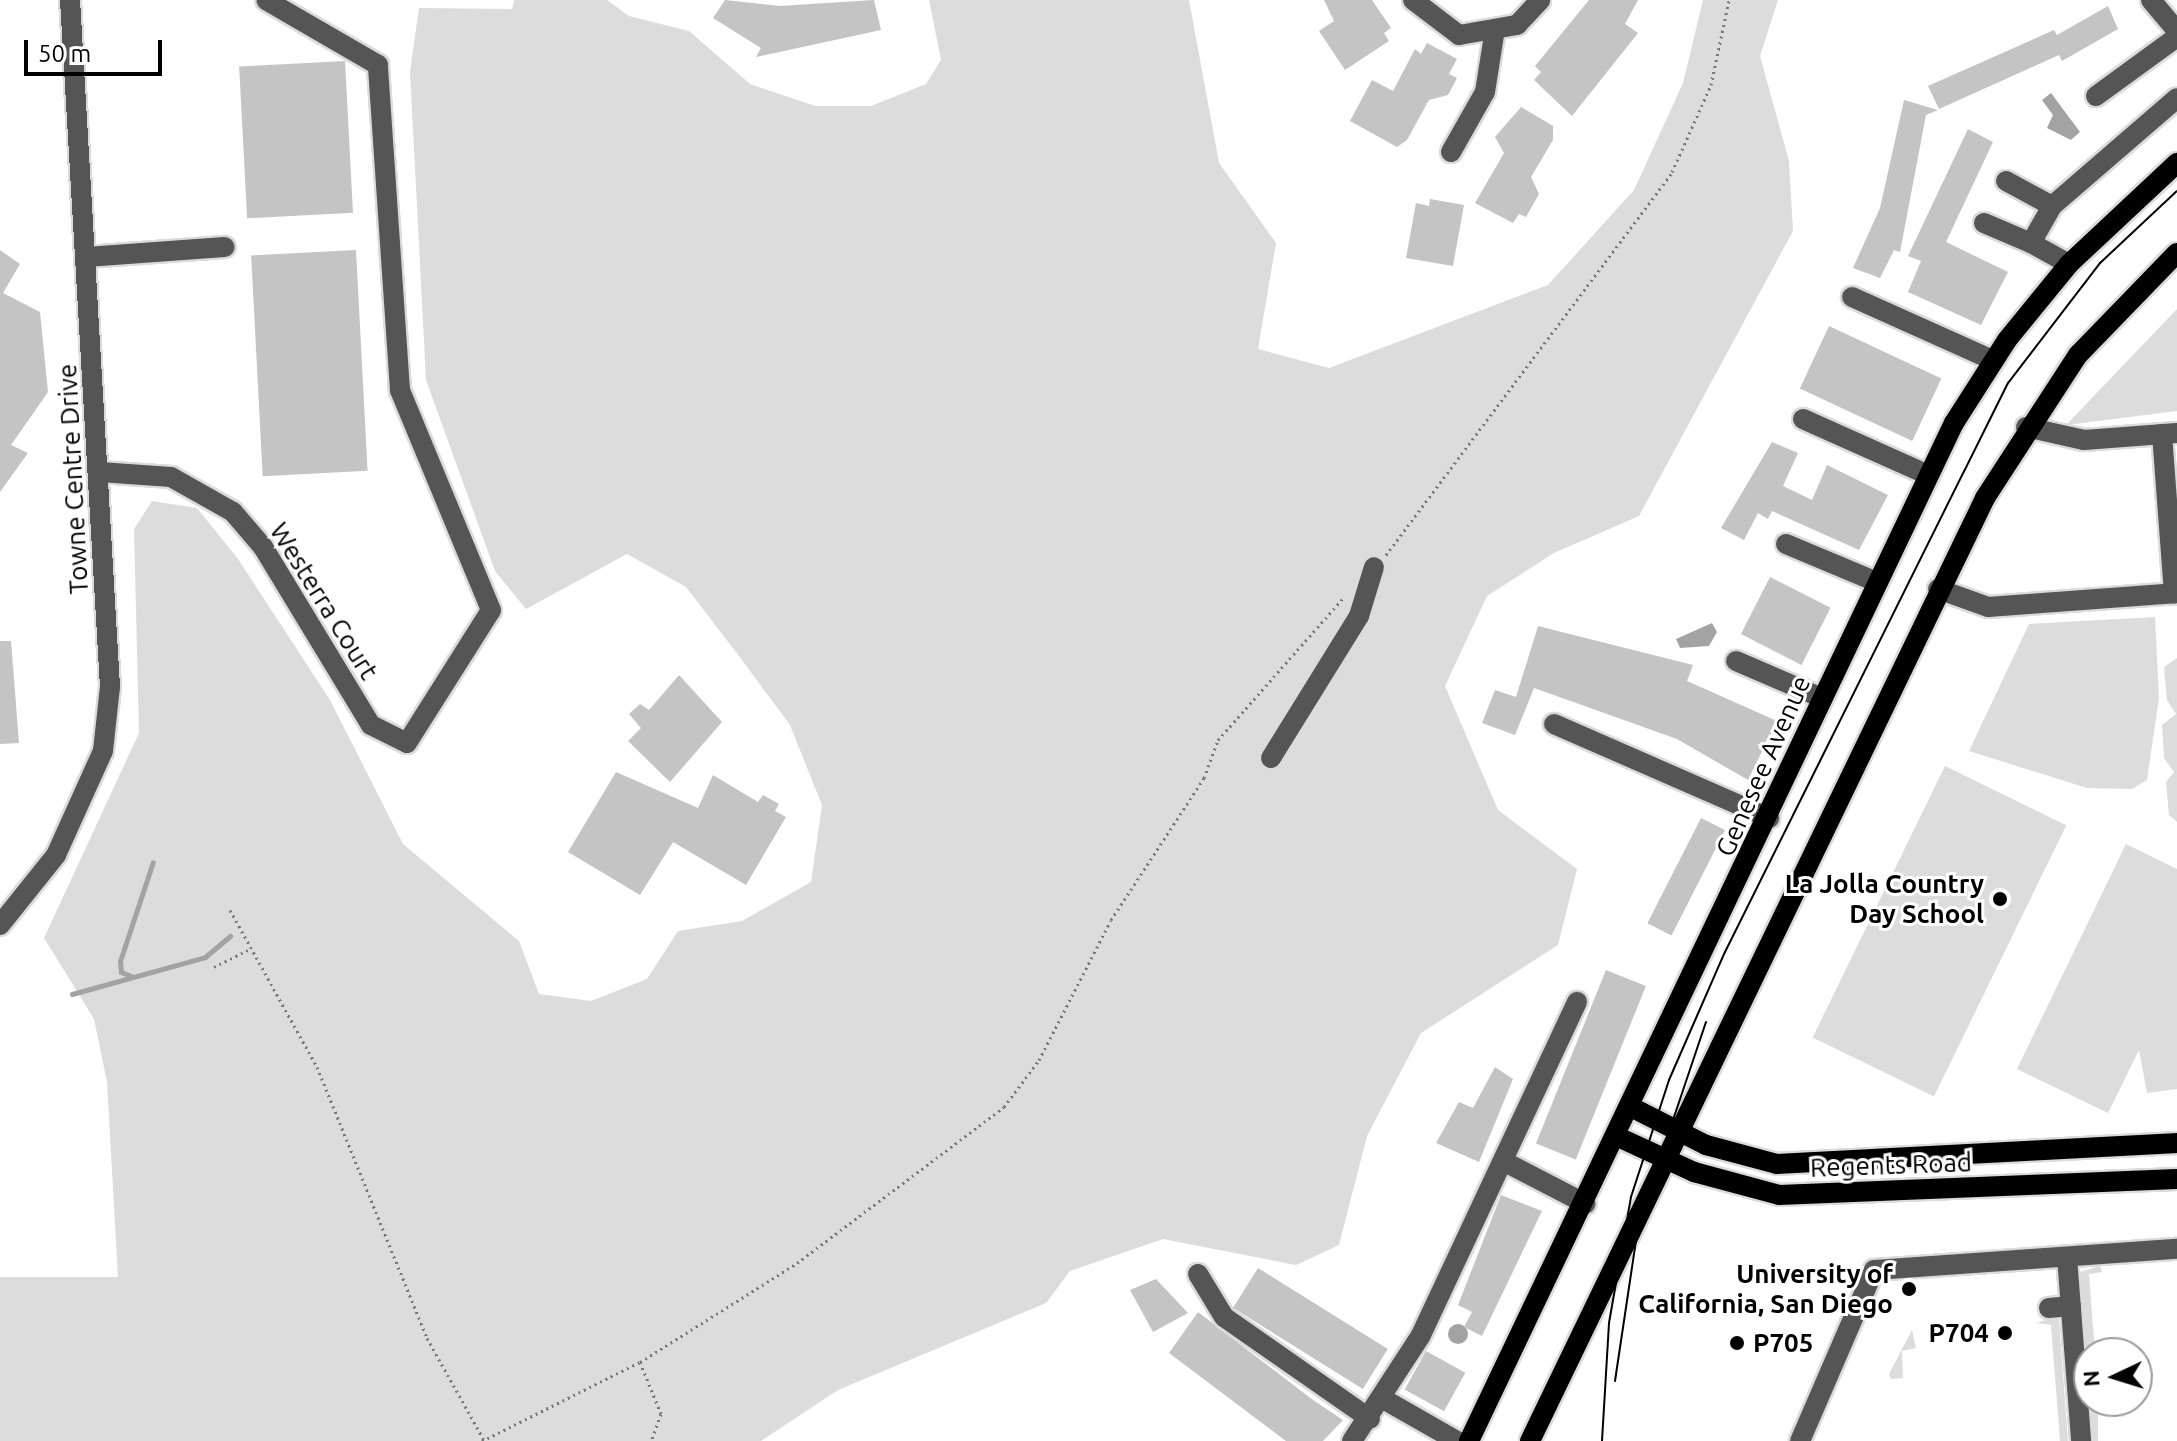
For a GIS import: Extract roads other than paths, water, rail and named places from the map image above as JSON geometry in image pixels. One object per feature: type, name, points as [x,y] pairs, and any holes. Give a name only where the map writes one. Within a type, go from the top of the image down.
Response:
[{"type":"main road","name":"Genesee Avenue","points":[[1469,1441],[1633,1108],[1928,475],[1992,360],[2069,264],[2177,163]]},
{"type":"main road","points":[[1530,1441],[1682,1132],[1938,589],[2026,427],[2078,355],[2177,253]]},
{"type":"main road","name":"Regents Road","points":[[1633,1108],[1682,1132],[1777,1164],[2177,1143]]},
{"type":"main road","name":"Regents Road","points":[[1618,1137],[1668,1161],[1779,1195],[2177,1179]]},
{"type":"street","name":"Towne Centre Drive","points":[[0,925],[56,855],[103,751],[110,687],[100,472],[70,0]]},
{"type":"street","name":"Westerra Court","points":[[100,472],[171,477],[233,512],[263,547],[371,725],[407,743],[491,610],[400,390],[378,65],[266,0]]},
{"type":"street","points":[[1413,0],[1459,35],[1494,35],[1517,25],[1540,0]]},
{"type":"street","points":[[2096,96],[2175,24],[2151,0]]},
{"type":"street","points":[[1451,152],[1485,92],[1494,35]]},
{"type":"street","points":[[2031,243],[2052,206],[2177,98]]},
{"type":"street","points":[[2006,181],[2052,206]]},
{"type":"street","points":[[1984,223],[2031,243],[2069,264]]},
{"type":"street","points":[[86,257],[225,247]]},
{"type":"street","points":[[1852,297],[1992,360]]},
{"type":"street","points":[[1803,419],[1928,475]]},
{"type":"street","points":[[1938,589],[1988,607],[2175,594],[2169,434],[2084,440],[2026,427]]},
{"type":"street","points":[[1786,544],[1877,582]]},
{"type":"street","points":[[1271,758],[1359,616],[1374,567]]},
{"type":"street","points":[[1736,661],[1822,698]]},
{"type":"street","points":[[1554,724],[1769,818]]},
{"type":"street","points":[[1352,1441],[1385,1400],[1503,1161],[1577,1002]]},
{"type":"street","points":[[1503,1161],[1586,1204]]},
{"type":"street","points":[[1800,1441],[1874,1270],[2177,1249]]},
{"type":"street","points":[[2067,1257],[2081,1441]]},
{"type":"street","points":[[1198,1274],[1224,1317],[1370,1419]]},
{"type":"street","points":[[2049,1308],[2071,1306]]},
{"type":"street","points":[[1385,1400],[1457,1441]]},
{"type":"waterway","points":[[131,976],[121,972],[120,961],[153,862]]},
{"type":"waterway","points":[[72,994],[205,957],[230,936]]},
{"type":"tram line","points":[[1602,1441],[1609,1323],[1631,1197],[1669,1080],[1724,954],[2008,383],[2100,263],[2177,191]]},
{"type":"tram line","points":[[1615,1381],[1639,1221],[1706,1022]]},
{"type":"place","name":"La Jolla Country Day School","points":[[2000,899]]},
{"type":"place","name":"University of California, San Diego","points":[[1909,1289]]},
{"type":"place","name":"P704","points":[[2005,1333]]},
{"type":"place","name":"P705","points":[[1737,1343]]}]
